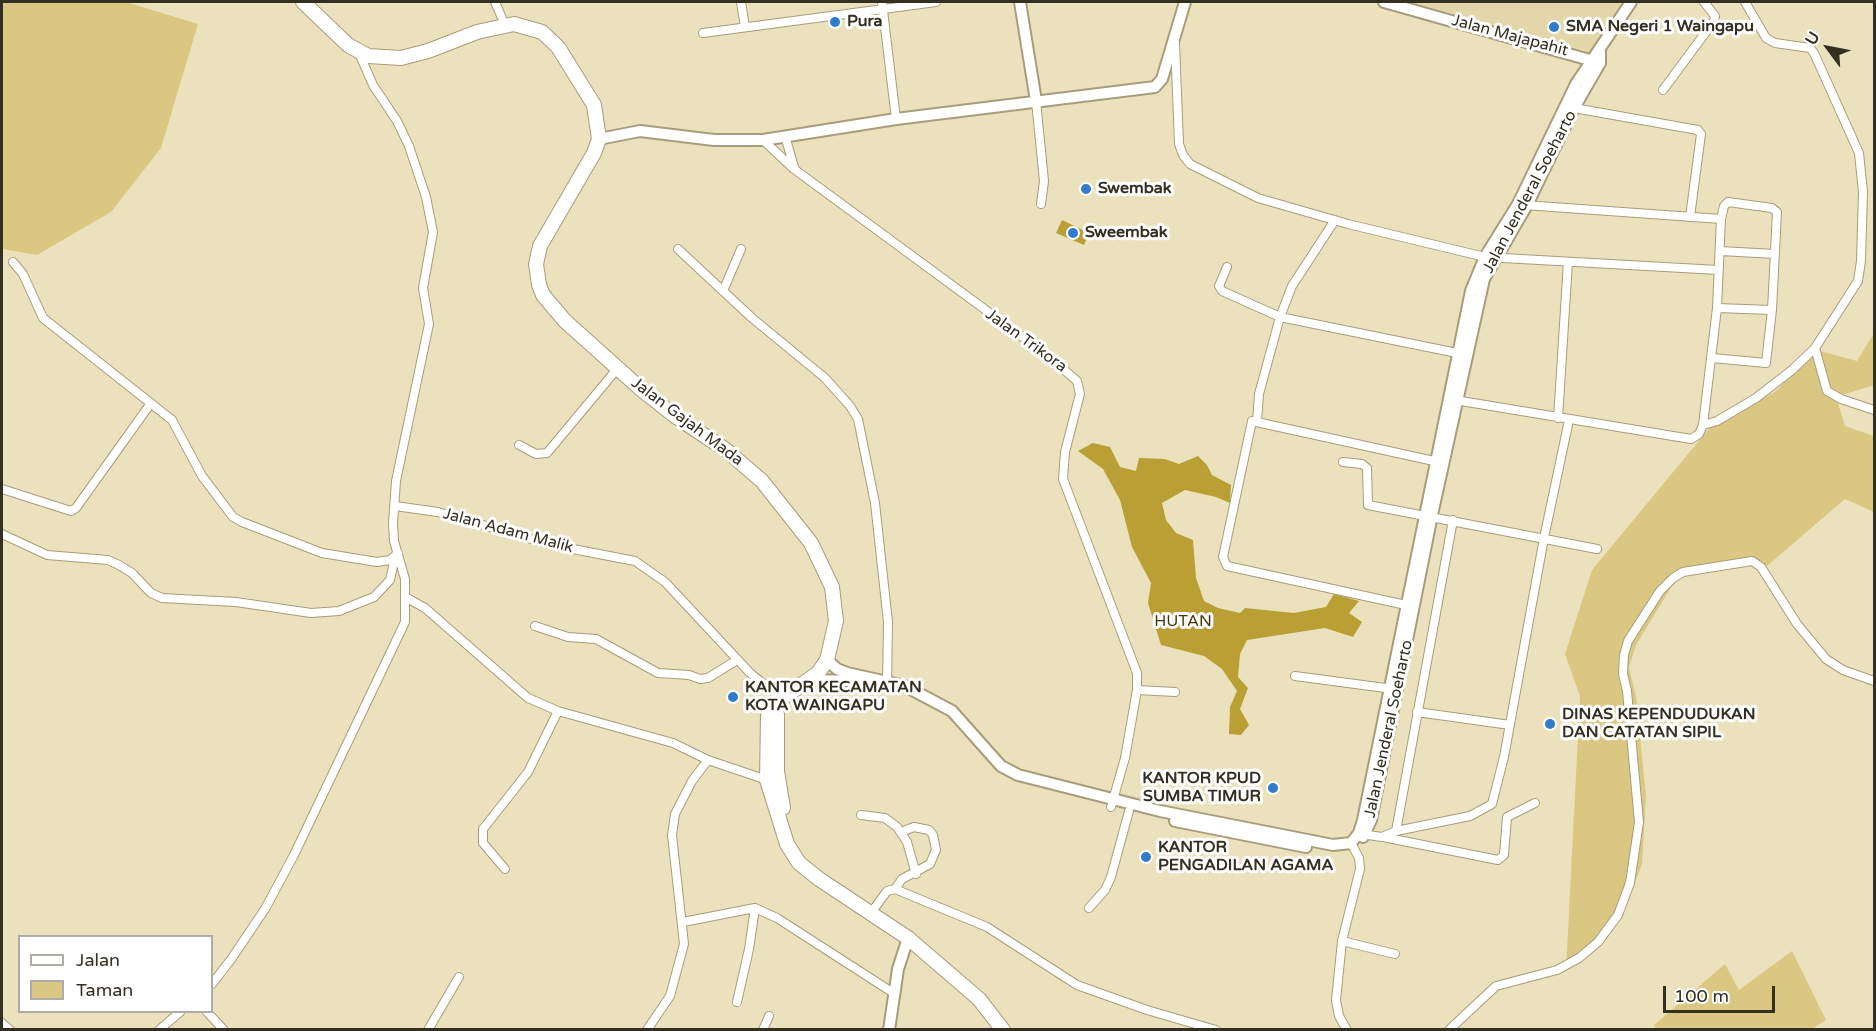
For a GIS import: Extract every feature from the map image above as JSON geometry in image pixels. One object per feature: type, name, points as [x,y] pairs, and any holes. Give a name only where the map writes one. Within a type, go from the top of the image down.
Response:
[{"type":"highway","points":[[303,2],[358,51],[368,56],[401,58],[505,25],[529,26],[553,41],[594,105],[599,125],[599,139]]},
{"type":"highway","name":"Jalan Gajah Mada","points":[[599,139],[594,153],[540,246],[536,256],[539,285],[551,306],[617,369],[660,405],[752,470],[811,543],[824,565],[835,597],[836,621],[827,660],[809,680],[779,700]]},
{"type":"highway","points":[[779,700],[768,716],[766,780],[781,829],[792,854],[819,879],[908,938],[979,999],[1003,1029]]},
{"type":"highway","points":[[779,700],[777,771],[790,835],[799,851],[813,865],[867,910]]},
{"type":"main road","points":[[1020,2],[1036,101]]},
{"type":"main road","points":[[599,139],[640,131],[714,141],[763,140],[896,119],[1155,87],[1162,80],[1185,2]]},
{"type":"main road","name":"Jalan Majapahit","points":[[1384,2],[1597,58]]},
{"type":"main road","name":"Jalan Jenderal Soeharto","points":[[1523,204],[1572,93],[1597,58],[1631,2]]},
{"type":"main road","name":"Jalan Jenderal Soeharto","points":[[1393,689],[1452,400],[1457,353],[1471,291],[1523,204],[1574,108],[1597,58]]},
{"type":"main road","name":"Jalan Jenderal Soeharto","points":[[1353,846],[1371,820],[1406,605],[1428,515],[1434,461],[1490,257]]},
{"type":"main road","points":[[827,660],[837,669],[887,683],[929,703],[951,717],[1001,773],[1023,782],[1335,852],[1353,846]]},
{"type":"main road","points":[[809,680],[844,679],[887,683]]},
{"type":"main road","points":[[1113,804],[1129,811],[1225,827]]},
{"type":"main road","points":[[889,1029],[898,969],[908,938]]},
{"type":"street","points":[[495,2],[505,25]]},
{"type":"street","points":[[741,2],[745,27]]},
{"type":"street","points":[[703,33],[882,5],[936,2]]},
{"type":"street","points":[[1663,90],[1714,21],[1715,16],[1704,2]]},
{"type":"street","points":[[1703,425],[1716,421],[1756,398],[1792,370],[1815,348],[1858,280],[1863,216],[1862,163],[1814,53],[1810,48],[1775,43],[1766,38],[1745,2]]},
{"type":"street","points":[[882,5],[896,119]]},
{"type":"street","points":[[1175,33],[1179,144],[1190,164],[1258,198],[1335,220],[1490,257],[1718,270]]},
{"type":"street","points":[[213,983],[244,941],[294,855],[405,622],[405,579],[394,541],[394,506],[398,463],[417,387],[429,324],[423,288],[432,232],[426,197],[409,146],[397,121],[373,86],[358,51]]},
{"type":"street","points":[[1036,101],[1044,181],[1041,204]]},
{"type":"street","points":[[1574,108],[1698,129],[1701,134],[1690,217]]},
{"type":"street","points":[[785,136],[794,169]]},
{"type":"street","name":"Jalan Trikora","points":[[763,140],[794,169],[1007,323],[1077,381],[1080,394],[1065,452],[1063,479],[1137,673],[1137,690],[1113,804]]},
{"type":"street","points":[[1452,400],[1691,439],[1699,434],[1703,425],[1717,308],[1721,219],[1724,206],[1728,202],[1775,210],[1777,212],[1775,255],[1767,363],[1712,358]]},
{"type":"street","points":[[1523,204],[1721,219]]},
{"type":"street","points":[[1257,422],[1259,394],[1280,317],[1292,286],[1335,220]]},
{"type":"street","points":[[678,249],[757,322],[825,378],[850,406],[858,419],[875,503],[888,622],[887,683]]},
{"type":"street","points":[[723,291],[741,249]]},
{"type":"street","points":[[1720,251],[1775,255]]},
{"type":"street","points":[[13,262],[23,274],[29,293],[43,318],[172,420],[208,484],[226,510],[242,522],[322,553],[377,562],[397,555]]},
{"type":"street","points":[[1558,418],[1568,262]]},
{"type":"street","points":[[1227,267],[1219,286],[1222,291],[1280,317],[1457,353]]},
{"type":"street","points":[[1717,308],[1772,310]]},
{"type":"street","points":[[1815,348],[1827,391],[1841,399],[1875,410]]},
{"type":"street","points":[[519,445],[536,454],[547,453],[617,369]]},
{"type":"street","points":[[2,489],[71,511],[151,403]]},
{"type":"street","points":[[1382,837],[1396,831],[1470,816],[1489,806],[1495,797],[1544,538],[1569,420]]},
{"type":"street","points":[[1406,605],[1227,566],[1223,562],[1251,422],[1434,461]]},
{"type":"street","points":[[1343,462],[1362,464],[1367,468],[1368,505],[1597,549]]},
{"type":"street","name":"Jalan Adam Malik","points":[[394,506],[438,512],[552,545],[635,561],[665,582],[706,623],[737,660],[779,700]]},
{"type":"street","points":[[1396,831],[1453,520]]},
{"type":"street","points":[[2,534],[47,555],[108,560],[132,573],[145,588],[162,598],[226,601],[311,613],[339,611],[374,597],[390,580],[397,555]]},
{"type":"street","points":[[1449,1029],[1496,986],[1557,970],[1579,958],[1598,942],[1618,915],[1630,883],[1639,822],[1627,691],[1623,674],[1624,655],[1629,641],[1659,591],[1673,578],[1683,572],[1752,561],[1761,567],[1797,624],[1826,660],[1843,670],[1875,681]]},
{"type":"street","points":[[405,597],[425,608],[528,698],[558,711],[672,743],[708,760],[766,780]]},
{"type":"street","points":[[535,626],[568,637],[596,639],[658,673],[708,678],[737,660]]},
{"type":"street","points":[[1295,676],[1393,689]]},
{"type":"street","points":[[1137,690],[1175,692]]},
{"type":"street","points":[[505,869],[483,843],[483,829],[528,772],[558,711]]},
{"type":"street","points":[[1418,712],[1510,725]]},
{"type":"street","points":[[647,1029],[670,996],[684,944],[672,835],[677,808],[692,781],[708,760]]},
{"type":"street","points":[[1361,834],[1498,860],[1504,855],[1507,817],[1535,803]]},
{"type":"street","points":[[1089,908],[1105,890],[1111,877],[1129,811]]},
{"type":"street","points":[[861,815],[885,818],[901,832],[907,842],[916,874]]},
{"type":"street","points":[[895,889],[902,879],[916,874],[934,858],[936,850],[933,835],[929,830],[921,827],[908,827],[901,832]]},
{"type":"street","points":[[1347,1029],[1339,1016],[1336,1000],[1342,941],[1360,869],[1353,846]]},
{"type":"street","points":[[867,910],[887,891],[895,889],[987,927],[1077,985],[1147,1010],[1216,1029]]},
{"type":"street","points":[[683,921],[755,908],[785,923],[895,994]]},
{"type":"street","points":[[737,1002],[749,949],[755,908]]},
{"type":"street","points":[[1342,941],[1395,954]]},
{"type":"street","points":[[428,1029],[459,977]]},
{"type":"street","points":[[159,1029],[178,1013]]},
{"type":"street","points":[[209,1013],[224,1029]]},
{"type":"street","points":[[764,1029],[769,1016]]},
{"type":"street","points":[[2,1023],[10,1029]]},
{"type":"shaded area","name":"SMA Negeri 1 Waingapu","points":[[1410,2],[1624,2],[1591,52]]},
{"type":"shaded area","name":"Sweembak","points":[[1062,220],[1089,233],[1084,245],[1056,233]]},
{"type":"shaded area","name":"HUTAN","points":[[1093,443],[1110,447],[1120,467],[1136,471],[1139,458],[1165,459],[1179,464],[1198,456],[1207,465],[1212,475],[1231,485],[1230,503],[1216,497],[1185,490],[1162,503],[1166,520],[1176,533],[1193,540],[1196,578],[1204,601],[1218,608],[1240,613],[1245,608],[1294,613],[1326,607],[1334,594],[1359,601],[1349,613],[1362,622],[1353,637],[1325,628],[1247,640],[1240,654],[1238,677],[1248,688],[1240,709],[1249,725],[1241,735],[1229,734],[1230,707],[1237,691],[1222,669],[1204,656],[1161,645],[1148,603],[1151,583],[1132,547],[1120,500],[1103,469],[1078,451]]},
{"type":"green space","points":[[2,2],[126,2],[198,24],[161,148],[111,212],[37,255],[2,249]]},
{"type":"green space","points":[[1874,333],[1874,385],[1836,397],[1845,426],[1874,436],[1874,512],[1845,499],[1767,566],[1751,559],[1683,574],[1675,581],[1636,645],[1629,667],[1636,697],[1646,796],[1642,864],[1623,914],[1595,949],[1566,970],[1580,696],[1565,654],[1592,570],[1712,425],[1775,392],[1816,350],[1857,361]]},
{"type":"green space","points":[[1792,951],[1826,1020],[1812,1029],[1657,1030],[1654,1025],[1725,964],[1739,990]]},
{"type":"place","name":"Pura","points":[[835,22]]},
{"type":"place","name":"SMA Negeri 1 Waingapu","points":[[1554,27]]},
{"type":"place","name":"Swembak","points":[[1086,189]]},
{"type":"place","name":"Sweembak","points":[[1073,233]]},
{"type":"place","name":"KANTOR KECAMATAN KOTA WAINGAPU","points":[[733,697]]},
{"type":"place","name":"DINAS KEPENDUDUKAN DAN CATATAN SIPIL","points":[[1550,724]]},
{"type":"place","name":"KANTOR KPUD SUMBA TIMUR","points":[[1273,788]]},
{"type":"place","name":"KANTOR PENGADILAN AGAMA","points":[[1146,857]]}]
